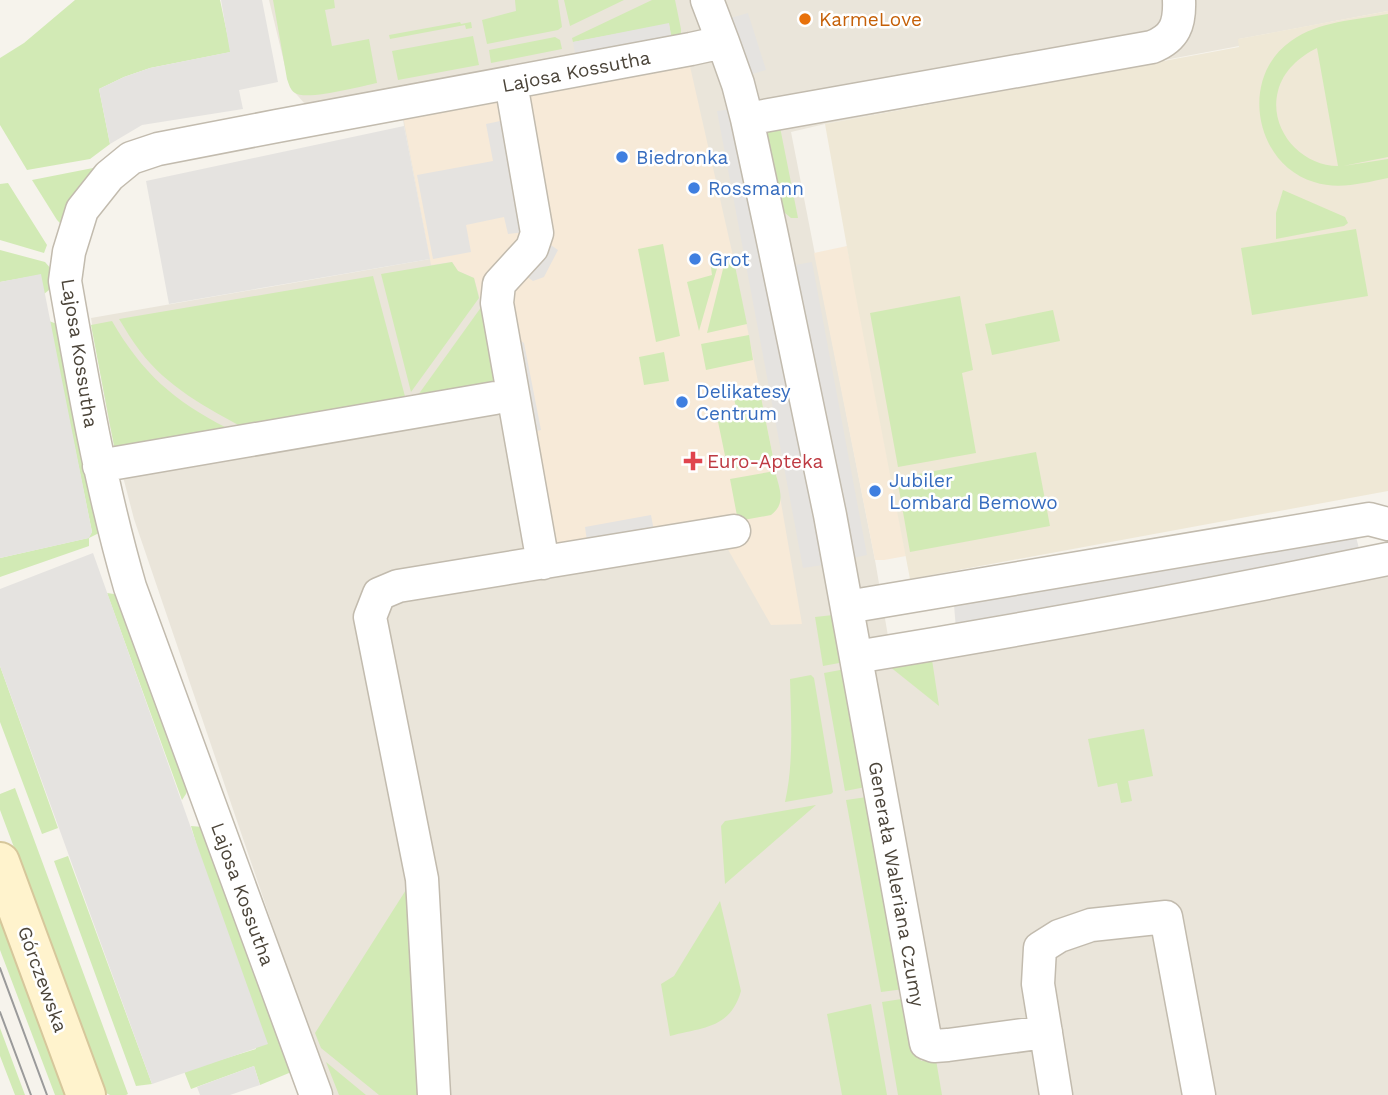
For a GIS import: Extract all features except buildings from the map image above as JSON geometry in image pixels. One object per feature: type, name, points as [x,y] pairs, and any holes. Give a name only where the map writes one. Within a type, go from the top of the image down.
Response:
[{"type":"main road","name":"Górczewska","points":[[0,862],[86,1095]]},
{"type":"street","name":"Generała Waleriana Czumy","points":[[707,0],[738,84],[747,119],[830,515],[926,1043],[934,1046],[948,1045],[1046,1032]]},
{"type":"street","points":[[747,119],[1152,47],[1164,42],[1174,31],[1179,19],[1179,0]]},
{"type":"street","name":"Lajosa Kossutha","points":[[316,1095],[130,587],[116,541],[99,466],[65,281],[69,252],[82,210],[108,176],[131,158],[158,149],[723,42]]},
{"type":"street","points":[[511,83],[537,233],[532,248],[499,284],[497,303],[544,563]]},
{"type":"street","points":[[99,466],[495,398]]},
{"type":"street","points":[[847,607],[1370,519],[1388,524]]},
{"type":"street","points":[[434,1095],[422,879],[370,617],[379,594],[398,586],[734,531]]},
{"type":"street","points":[[856,656],[932,645],[1388,559]]},
{"type":"street","points":[[1056,1095],[1038,984],[1040,947],[1059,936],[1091,925],[1166,917],[1199,1095]]},
{"type":"shaded area","points":[[221,0],[262,0],[278,82],[239,90],[243,109],[142,125],[110,144],[99,89],[150,68],[230,52]]},
{"type":"shaded area","points":[[269,0],[1388,0],[1388,11],[1239,39],[1239,46],[791,132],[889,642],[1388,555],[1388,1095],[334,1095],[296,994],[134,519],[109,423],[91,318],[430,259],[399,88],[324,105],[305,104],[290,87]]},
{"type":"shaded area","points":[[1388,11],[1388,491],[910,579],[825,124],[1239,47],[1238,39]]},
{"type":"shaded area","points":[[748,13],[766,70],[746,76],[727,19]]},
{"type":"shaded area","points":[[669,23],[672,41],[576,59],[573,42]]},
{"type":"shaded area","points":[[689,62],[733,256],[774,462],[802,624],[771,625],[726,546],[530,573],[482,306],[474,278],[458,271],[452,262],[431,265],[403,116]]},
{"type":"shaded area","points":[[733,109],[823,565],[803,568],[717,111]]},
{"type":"shaded area","points":[[505,120],[525,232],[508,234],[504,217],[466,225],[471,252],[433,259],[417,175],[493,161],[486,124]]},
{"type":"shaded area","points":[[404,126],[430,259],[169,304],[146,181]]},
{"type":"shaded area","points":[[545,241],[558,250],[544,277],[533,281],[523,274]]},
{"type":"shaded area","points":[[847,246],[906,556],[884,560],[875,560],[814,253]]},
{"type":"shaded area","points":[[812,262],[867,555],[848,559],[790,266]]},
{"type":"shaded area","points":[[41,274],[92,532],[89,538],[0,558],[0,282]]},
{"type":"shaded area","points":[[513,336],[524,343],[541,430],[531,432]]},
{"type":"shaded area","points":[[651,515],[655,536],[588,548],[585,527]]},
{"type":"shaded area","points":[[1355,533],[1361,556],[956,629],[954,605]]},
{"type":"shaded area","points":[[93,553],[268,1044],[152,1084],[0,666],[0,589]]},
{"type":"shaded area","points":[[254,1066],[260,1085],[230,1095],[200,1095],[197,1087]]},
{"type":"green space","points":[[75,0],[220,0],[231,52],[150,68],[99,89],[110,144],[90,159],[27,170],[0,125],[0,58],[24,43]]},
{"type":"green space","points":[[273,0],[334,0],[335,8],[325,10],[332,46],[369,39],[377,83],[322,94],[301,95],[293,92],[287,79]]},
{"type":"green space","points":[[515,0],[558,0],[562,27],[487,44],[482,20],[516,11]]},
{"type":"green space","points":[[564,0],[624,0],[570,26]]},
{"type":"green space","points":[[652,0],[675,0],[681,39],[672,41],[669,24],[573,42],[572,38]]},
{"type":"green space","points":[[1388,14],[1388,157],[1343,166],[1388,159],[1388,178],[1342,186],[1314,182],[1294,172],[1278,157],[1267,139],[1260,118],[1264,76],[1275,57],[1291,41],[1313,29]],"holes":[[[1317,48],[1338,166],[1312,160],[1300,152],[1290,143],[1278,119],[1276,105],[1280,84],[1298,60]]]},
{"type":"green space","points":[[471,22],[472,28],[466,29],[465,25],[390,39],[389,35]]},
{"type":"green space","points":[[473,36],[479,65],[398,80],[392,51]]},
{"type":"green space","points":[[555,37],[560,40],[562,49],[491,63],[489,50]]},
{"type":"green space","points":[[779,122],[798,218],[791,218],[779,208],[766,136],[771,127]]},
{"type":"green space","points":[[105,163],[64,227],[32,180],[93,168]]},
{"type":"green space","points":[[8,183],[47,245],[44,253],[0,240],[0,184]]},
{"type":"green space","points":[[1283,190],[1345,217],[1348,223],[1276,239],[1276,213]]},
{"type":"green space","points":[[1356,229],[1368,296],[1252,315],[1241,248]]},
{"type":"green space","points":[[663,244],[680,336],[656,342],[638,249]]},
{"type":"green space","points":[[0,250],[45,262],[52,270],[49,290],[44,294],[40,275],[0,282]]},
{"type":"green space","points":[[733,256],[747,324],[707,333],[726,257]]},
{"type":"green space","points":[[714,259],[718,265],[699,331],[687,282],[712,275],[710,260]]},
{"type":"green space","points":[[452,262],[458,271],[474,278],[479,298],[411,392],[381,274]]},
{"type":"green space","points":[[373,276],[407,404],[246,429],[203,405],[162,375],[140,351],[119,319]]},
{"type":"green space","points":[[960,296],[973,370],[962,373],[976,453],[898,467],[870,313]]},
{"type":"green space","points":[[482,306],[497,385],[413,402]]},
{"type":"green space","points":[[1053,310],[1060,341],[992,355],[985,324]]},
{"type":"green space","points":[[49,321],[57,324],[61,334],[85,473],[101,532],[89,538],[89,546],[0,577],[0,558],[88,538],[92,532]]},
{"type":"green space","points":[[112,321],[135,356],[161,384],[191,407],[227,428],[122,450],[114,446],[91,325]]},
{"type":"green space","points":[[749,335],[753,360],[706,370],[701,344]]},
{"type":"green space","points":[[664,352],[669,381],[644,385],[639,357]]},
{"type":"green space","points":[[759,387],[774,462],[728,470],[716,412],[736,408],[733,393]]},
{"type":"green space","points":[[1036,452],[1050,526],[910,552],[897,478]]},
{"type":"green space","points":[[775,471],[780,495],[776,510],[771,515],[738,521],[730,479]]},
{"type":"green space","points":[[107,593],[114,594],[123,601],[189,784],[182,800]]},
{"type":"green space","points":[[833,615],[850,661],[823,666],[815,617]]},
{"type":"green space","points":[[931,653],[939,706],[884,662]]},
{"type":"green space","points":[[0,666],[58,828],[42,834],[0,722]]},
{"type":"green space","points":[[851,668],[871,786],[845,791],[824,673]]},
{"type":"green space","points":[[811,675],[814,678],[833,792],[785,802],[791,756],[790,679]]},
{"type":"green space","points":[[1144,729],[1153,776],[1128,781],[1132,801],[1121,803],[1117,783],[1098,787],[1088,739]]},
{"type":"green space","points":[[15,788],[128,1094],[126,1095],[106,1093],[0,810],[0,794]]},
{"type":"green space","points":[[874,796],[904,989],[881,992],[846,800]]},
{"type":"green space","points":[[816,805],[725,884],[721,826],[725,821]]},
{"type":"green space","points":[[191,826],[203,827],[293,1068],[289,1073],[260,1085],[254,1066],[191,1089],[184,1071],[256,1049]]},
{"type":"green space","points":[[68,856],[152,1084],[136,1086],[54,861]]},
{"type":"green space","points":[[411,882],[425,1095],[379,1095],[321,1048],[315,1033]]},
{"type":"green space","points":[[720,901],[741,991],[730,1013],[722,1020],[704,1028],[670,1036],[661,984],[674,976]]},
{"type":"green space","points":[[0,918],[66,1095],[55,1095],[0,950]]},
{"type":"green space","points":[[908,998],[921,1061],[934,1058],[936,1060],[942,1095],[898,1095],[882,1002]]},
{"type":"green space","points":[[871,1004],[887,1095],[842,1095],[827,1014]]},
{"type":"green space","points":[[0,1028],[25,1095],[15,1095],[0,1056]]},
{"type":"green space","points":[[326,1062],[366,1095],[339,1095]]},
{"type":"tram line","points":[[0,968],[47,1095]]},
{"type":"tram line","points":[[0,1012],[31,1095]]},
{"type":"place","name":"KarmeLove","points":[[805,19]]},
{"type":"place","name":"Biedronka","points":[[622,157]]},
{"type":"place","name":"Rossmann","points":[[694,188]]},
{"type":"place","name":"Grot","points":[[695,259]]},
{"type":"place","name":"Delikatesy Centrum","points":[[682,402]]},
{"type":"place","name":"Euro-Apteka","points":[[693,461]]},
{"type":"place","name":"Jubiler Lombard Bemowo","points":[[875,491]]}]
